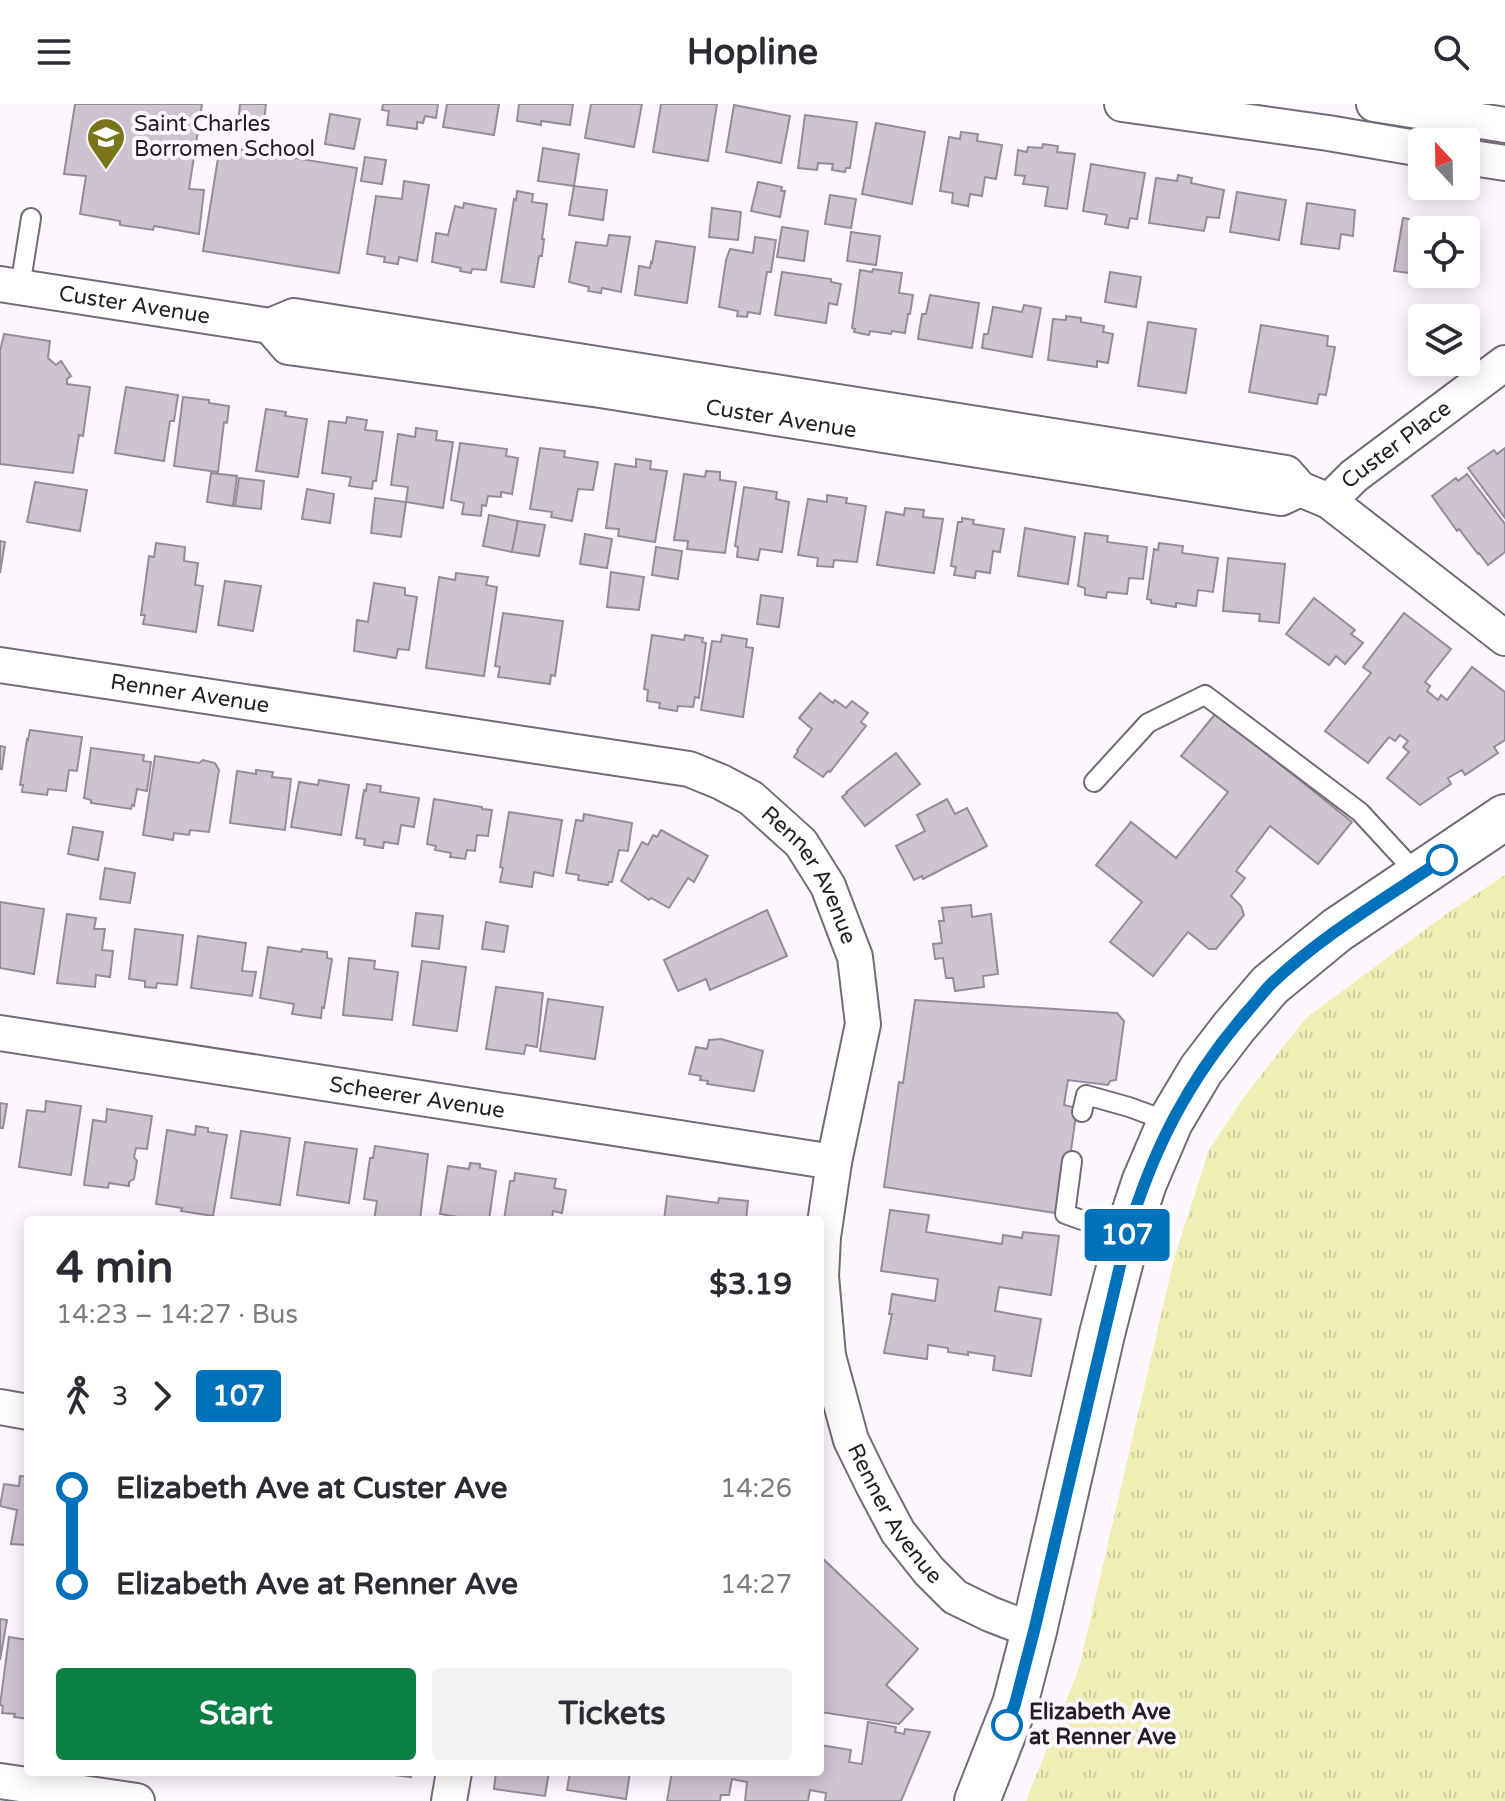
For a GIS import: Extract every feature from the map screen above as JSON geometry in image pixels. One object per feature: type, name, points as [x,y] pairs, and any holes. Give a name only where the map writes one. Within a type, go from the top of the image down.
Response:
[{"type":"main road","points":[[977,1801],[1015,1704],[1127,1236],[1144,1183],[1170,1122],[1201,1070],[1270,985],[1337,930],[1505,817]]},
{"type":"street","points":[[1122,104],[1330,119],[1408,144]]},
{"type":"street","points":[[1374,104],[1505,125]]},
{"type":"street","points":[[1480,159],[1505,163]]},
{"type":"street","name":"Custer Avenue","points":[[10,286],[270,326],[288,347],[602,378],[943,432],[1281,498],[1314,495]]},
{"type":"street","name":"Custer Place","points":[[1314,495],[1354,476],[1505,363]]},
{"type":"street","points":[[1314,495],[1505,638]]},
{"type":"street","name":"Renner Avenue","points":[[0,665],[689,769],[751,798],[801,843],[828,886],[855,957],[863,1024],[834,1162],[824,1230]]},
{"type":"street","name":"Scheerer Avenue","points":[[0,1033],[834,1162]]},
{"type":"street","name":"Renner Avenue","points":[[824,1310],[828,1356],[851,1440],[898,1532],[929,1571],[955,1597],[1034,1631]]},
{"type":"street","points":[[0,1407],[24,1411]]},
{"type":"street","points":[[449,1801],[453,1776]]},
{"type":"street","points":[[0,1781],[137,1801]]},
{"type":"lane","points":[[10,286],[31,218]]},
{"type":"lane","points":[[1094,782],[1148,723],[1205,695],[1360,812],[1419,876]]},
{"type":"lane","points":[[1082,1112],[1086,1095],[1170,1122]]},
{"type":"lane","points":[[1072,1161],[1065,1214],[1127,1236]]},
{"type":"green space","points":[[1505,875],[1505,1801],[1026,1801],[1079,1668],[1175,1255],[1209,1150],[1244,1097],[1306,1018],[1446,914]]},
{"type":"building","points":[[75,104],[202,104],[189,189],[204,190],[199,234],[154,226],[153,230],[120,225],[120,221],[80,214],[86,176],[64,174]]},
{"type":"building","points":[[240,104],[266,104],[263,129],[238,126]]},
{"type":"building","points":[[383,104],[438,104],[436,118],[425,116],[423,123],[417,122],[417,129],[387,125],[389,111],[382,110]]},
{"type":"building","points":[[447,104],[499,104],[494,135],[443,127]]},
{"type":"building","points":[[519,104],[573,104],[570,125],[517,121]]},
{"type":"building","points":[[591,104],[642,104],[634,147],[585,138]]},
{"type":"building","points":[[661,104],[717,104],[708,161],[653,152]]},
{"type":"building","points":[[734,105],[790,116],[781,163],[726,152]]},
{"type":"building","points":[[330,114],[360,119],[354,149],[325,144]]},
{"type":"building","points":[[805,115],[857,122],[850,168],[846,168],[845,172],[832,170],[833,164],[818,163],[817,170],[798,168]]},
{"type":"building","points":[[876,123],[925,132],[912,204],[862,194]]},
{"type":"building","points":[[961,132],[978,134],[977,141],[1002,145],[996,179],[985,177],[982,196],[970,194],[968,206],[952,203],[953,193],[940,191],[949,137],[960,139]]},
{"type":"building","points":[[1043,144],[1058,146],[1057,152],[1075,154],[1067,209],[1045,206],[1048,187],[1023,184],[1025,176],[1015,175],[1018,150],[1027,152],[1028,147],[1042,148]]},
{"type":"building","points":[[220,146],[357,168],[339,273],[203,251]]},
{"type":"building","points":[[543,148],[579,154],[574,186],[538,181]]},
{"type":"building","points":[[365,157],[386,160],[382,184],[361,181]]},
{"type":"building","points":[[1091,164],[1145,173],[1137,219],[1130,218],[1128,228],[1105,224],[1107,215],[1083,211]]},
{"type":"building","points":[[1178,175],[1192,178],[1191,183],[1224,190],[1219,218],[1207,217],[1204,231],[1149,223],[1156,178],[1177,181]]},
{"type":"building","points":[[404,181],[429,185],[417,261],[399,257],[398,264],[384,262],[385,257],[367,254],[376,196],[402,199]]},
{"type":"building","points":[[758,182],[782,187],[781,191],[785,191],[780,217],[751,211]]},
{"type":"building","points":[[574,186],[607,190],[603,220],[569,215]]},
{"type":"building","points":[[517,191],[533,194],[532,202],[547,204],[542,256],[539,256],[534,287],[501,282]]},
{"type":"building","points":[[1237,192],[1286,200],[1279,240],[1230,232]]},
{"type":"building","points":[[830,195],[856,199],[851,228],[825,224]]},
{"type":"building","points":[[464,203],[496,209],[486,270],[472,269],[471,273],[432,262],[436,233],[448,235],[455,206],[463,208]]},
{"type":"building","points":[[1307,203],[1355,210],[1353,236],[1341,234],[1339,249],[1301,244]]},
{"type":"building","points":[[712,208],[741,212],[738,240],[709,237]]},
{"type":"building","points":[[1403,218],[1408,219],[1408,273],[1394,271]]},
{"type":"building","points":[[782,227],[808,231],[804,261],[777,257]]},
{"type":"building","points":[[851,232],[880,236],[876,265],[847,261]]},
{"type":"building","points":[[609,235],[630,237],[621,292],[602,288],[601,293],[588,291],[589,287],[569,282],[576,242],[607,246]]},
{"type":"building","points":[[755,237],[776,240],[771,272],[767,272],[760,314],[748,312],[747,317],[737,316],[738,311],[719,307],[726,260],[730,249],[753,253]]},
{"type":"building","points":[[656,241],[695,247],[687,303],[635,295],[639,266],[650,268]]},
{"type":"building","points":[[873,269],[902,273],[899,293],[913,295],[905,333],[870,331],[869,335],[854,332],[852,328],[860,270],[872,272]]},
{"type":"building","points":[[782,272],[831,279],[831,282],[841,284],[837,305],[829,303],[826,323],[775,315]]},
{"type":"building","points":[[1110,272],[1141,277],[1136,307],[1105,302]]},
{"type":"building","points":[[930,295],[979,303],[972,348],[918,339],[922,314],[926,314]]},
{"type":"building","points":[[1024,305],[1041,308],[1032,357],[982,348],[993,307],[1022,312]]},
{"type":"building","points":[[1066,316],[1104,326],[1103,332],[1113,334],[1108,363],[1097,361],[1097,367],[1048,360],[1053,319],[1066,320]]},
{"type":"building","points":[[1148,322],[1196,329],[1186,393],[1138,386]]},
{"type":"building","points":[[1261,325],[1328,336],[1327,346],[1335,347],[1326,395],[1319,394],[1317,404],[1249,392]]},
{"type":"building","points":[[4,334],[50,341],[48,358],[56,365],[61,361],[71,376],[67,384],[90,387],[83,436],[79,435],[73,473],[0,464],[0,351]]},
{"type":"building","points":[[126,387],[178,395],[174,421],[170,421],[164,461],[115,453]]},
{"type":"building","points":[[183,397],[229,406],[218,472],[174,466]]},
{"type":"building","points":[[266,409],[307,419],[298,477],[256,471]]},
{"type":"building","points":[[347,417],[367,420],[365,430],[383,432],[376,481],[373,481],[372,489],[349,486],[351,477],[322,473],[329,421],[346,423]]},
{"type":"building","points":[[416,428],[437,431],[436,440],[453,442],[443,508],[406,502],[408,487],[391,485],[398,434],[415,437]]},
{"type":"building","points":[[460,443],[507,449],[506,456],[518,458],[512,494],[501,492],[501,497],[488,496],[486,506],[482,505],[481,516],[462,514],[464,503],[451,500]]},
{"type":"building","points":[[540,448],[565,451],[564,457],[598,462],[593,490],[578,489],[572,521],[551,517],[552,512],[530,509]]},
{"type":"building","points":[[1505,448],[1505,518],[1468,468],[1494,450],[1497,454]]},
{"type":"building","points":[[636,459],[651,461],[650,469],[667,471],[655,542],[618,536],[619,529],[606,528],[615,464],[636,467]]},
{"type":"building","points":[[706,471],[720,472],[720,480],[736,482],[725,553],[687,549],[688,541],[674,540],[684,474],[705,477]]},
{"type":"building","points":[[211,473],[237,476],[233,506],[207,502]]},
{"type":"building","points":[[1467,474],[1505,524],[1505,552],[1488,565],[1459,529],[1457,531],[1432,496],[1456,478],[1458,481]]},
{"type":"building","points":[[239,478],[264,481],[261,509],[235,506]]},
{"type":"building","points":[[35,482],[87,490],[80,531],[27,522]]},
{"type":"building","points":[[744,487],[777,492],[776,499],[789,502],[782,552],[760,549],[758,560],[737,557],[738,547],[735,546]]},
{"type":"building","points":[[307,489],[334,494],[330,523],[302,519]]},
{"type":"building","points":[[827,495],[847,498],[846,503],[866,506],[857,562],[834,560],[833,567],[817,566],[818,558],[798,555],[808,499],[827,502]]},
{"type":"building","points":[[375,498],[406,502],[401,537],[371,533]]},
{"type":"building","points":[[905,508],[924,510],[923,517],[943,519],[934,573],[877,565],[886,512],[904,515]]},
{"type":"building","points":[[489,515],[518,521],[512,552],[483,546]]},
{"type":"building","points":[[962,518],[974,520],[973,524],[1004,529],[1000,552],[993,551],[990,573],[976,571],[975,578],[954,575],[956,567],[951,566],[958,522],[962,522]]},
{"type":"building","points":[[518,521],[545,525],[539,556],[512,552]]},
{"type":"building","points":[[1025,528],[1075,537],[1068,584],[1018,576]]},
{"type":"building","points":[[1085,533],[1108,536],[1107,542],[1147,547],[1143,579],[1129,578],[1127,594],[1107,592],[1106,598],[1085,595],[1085,588],[1078,586]]},
{"type":"building","points":[[585,534],[612,539],[607,568],[580,564]]},
{"type":"building","points":[[0,541],[5,542],[0,573]]},
{"type":"building","points":[[156,543],[185,547],[184,561],[198,563],[195,585],[203,586],[196,632],[143,624],[145,615],[141,615],[149,556],[154,557]]},
{"type":"building","points":[[1159,543],[1183,546],[1182,553],[1218,558],[1213,592],[1198,590],[1196,606],[1176,603],[1176,607],[1151,603],[1147,599],[1154,549],[1158,550]]},
{"type":"building","points":[[656,547],[682,551],[678,579],[652,575]]},
{"type":"building","points":[[1228,558],[1285,564],[1279,623],[1259,621],[1260,614],[1223,611]]},
{"type":"building","points":[[611,572],[644,577],[639,610],[607,607]]},
{"type":"building","points":[[456,573],[488,577],[486,585],[497,587],[484,676],[426,668],[439,577],[455,580]]},
{"type":"building","points":[[225,581],[261,586],[253,631],[218,625]]},
{"type":"building","points":[[374,583],[405,588],[405,595],[417,597],[409,650],[398,649],[396,658],[354,651],[357,620],[368,622]]},
{"type":"building","points":[[761,595],[783,598],[779,627],[757,624]]},
{"type":"building","points":[[1314,598],[1355,630],[1351,634],[1363,643],[1345,664],[1336,656],[1329,665],[1286,634]]},
{"type":"building","points":[[503,613],[563,621],[555,676],[551,675],[550,684],[498,677],[500,667],[495,666]]},
{"type":"building","points":[[1404,613],[1451,649],[1425,682],[1430,686],[1427,691],[1438,700],[1441,695],[1447,700],[1472,667],[1505,692],[1505,740],[1494,747],[1498,753],[1465,775],[1462,770],[1448,778],[1451,784],[1420,805],[1387,778],[1409,752],[1403,747],[1408,741],[1400,735],[1395,741],[1389,737],[1368,763],[1325,731],[1371,673],[1363,667]]},
{"type":"building","points":[[652,635],[684,640],[685,635],[703,638],[702,642],[706,643],[699,698],[695,697],[693,707],[678,706],[677,711],[659,708],[660,703],[647,701],[648,690],[644,689]]},
{"type":"building","points":[[722,635],[747,639],[746,647],[753,648],[743,717],[701,710],[712,641],[721,642]]},
{"type":"building","points":[[820,693],[846,708],[852,701],[868,713],[861,722],[866,726],[823,777],[794,757],[812,729],[799,718]]},
{"type":"building","points":[[1216,713],[1352,822],[1318,864],[1270,826],[1236,871],[1245,878],[1231,896],[1241,906],[1244,915],[1216,949],[1209,949],[1188,932],[1153,976],[1110,942],[1142,902],[1096,865],[1131,822],[1176,858],[1228,792],[1181,756]]},
{"type":"building","points":[[30,730],[82,737],[77,771],[69,770],[66,791],[48,789],[47,795],[22,792],[23,785],[20,785]]},
{"type":"building","points":[[0,746],[5,747],[2,769],[0,769]]},
{"type":"building","points":[[91,748],[144,755],[143,761],[151,762],[147,791],[137,789],[131,809],[91,803],[91,800],[84,798]]},
{"type":"building","points":[[896,753],[920,784],[865,826],[842,797]]},
{"type":"building","points":[[155,756],[215,763],[219,770],[209,832],[190,830],[189,835],[174,833],[173,840],[143,835]]},
{"type":"building","points":[[256,770],[273,772],[272,777],[291,779],[285,830],[230,823],[237,771],[256,774]]},
{"type":"building","points":[[319,780],[349,785],[341,835],[291,827],[299,782],[318,785]]},
{"type":"building","points":[[367,784],[381,786],[380,792],[419,798],[414,827],[401,825],[398,844],[384,842],[383,848],[364,845],[365,839],[356,838]]},
{"type":"building","points":[[434,799],[492,810],[488,836],[477,835],[475,851],[467,850],[465,859],[450,857],[451,853],[435,850],[436,846],[427,844]]},
{"type":"building","points":[[947,799],[955,814],[967,808],[987,846],[923,879],[922,876],[914,880],[896,846],[925,831],[917,815]]},
{"type":"building","points":[[509,812],[562,820],[553,876],[534,872],[532,887],[500,882]]},
{"type":"building","points":[[584,814],[632,823],[628,851],[619,850],[612,882],[608,885],[578,880],[579,875],[566,873],[576,820],[583,821]]},
{"type":"building","points":[[73,827],[103,832],[98,860],[68,854]]},
{"type":"building","points":[[661,830],[708,856],[694,882],[688,878],[669,908],[651,898],[649,900],[621,881],[642,842],[648,845],[653,835],[657,837]]},
{"type":"building","points":[[105,868],[135,873],[130,903],[100,899]]},
{"type":"building","points":[[0,902],[44,909],[34,974],[0,968]]},
{"type":"building","points":[[971,905],[972,917],[991,914],[998,974],[983,976],[984,987],[955,991],[953,978],[946,978],[943,958],[935,959],[933,944],[942,943],[939,921],[944,921],[942,908]]},
{"type":"building","points":[[767,910],[787,956],[710,990],[706,979],[678,991],[664,960]]},
{"type":"building","points":[[416,913],[443,916],[439,949],[412,946]]},
{"type":"building","points":[[67,914],[96,918],[94,929],[105,929],[102,950],[113,951],[110,977],[96,975],[95,987],[57,983]]},
{"type":"building","points":[[486,922],[508,926],[504,952],[482,949]]},
{"type":"building","points":[[135,929],[183,935],[177,985],[157,983],[156,988],[145,987],[145,981],[129,979]]},
{"type":"building","points":[[198,936],[246,943],[242,971],[256,972],[252,996],[191,988]]},
{"type":"building","points":[[268,947],[327,952],[327,958],[332,959],[321,1018],[292,1014],[294,1004],[260,998]]},
{"type":"building","points":[[349,958],[375,961],[374,969],[398,972],[392,1020],[343,1015]]},
{"type":"building","points":[[422,961],[466,967],[457,1031],[413,1025]]},
{"type":"building","points":[[496,987],[543,993],[537,1047],[526,1045],[524,1054],[486,1049]]},
{"type":"building","points":[[548,999],[603,1007],[595,1059],[540,1051]]},
{"type":"building","points":[[915,1000],[1117,1013],[1124,1021],[1116,1080],[1108,1085],[1068,1080],[1064,1105],[1077,1108],[1062,1214],[884,1187]]},
{"type":"building","points":[[721,1039],[763,1051],[754,1091],[707,1084],[708,1081],[700,1080],[701,1076],[689,1074],[696,1047],[707,1049],[709,1040]]},
{"type":"building","points":[[46,1101],[81,1106],[71,1175],[19,1167],[27,1110],[45,1112]]},
{"type":"building","points":[[0,1103],[7,1104],[3,1128],[0,1128]]},
{"type":"building","points":[[107,1109],[152,1116],[147,1149],[136,1148],[134,1179],[129,1186],[109,1183],[108,1188],[84,1185],[93,1120],[106,1122]]},
{"type":"building","points":[[196,1126],[208,1128],[208,1132],[227,1135],[213,1216],[156,1204],[167,1130],[195,1135]]},
{"type":"building","points":[[241,1131],[290,1138],[280,1205],[231,1198]]},
{"type":"building","points":[[305,1142],[357,1149],[349,1203],[297,1195]]},
{"type":"building","points":[[375,1146],[428,1154],[420,1216],[375,1216],[377,1201],[364,1199],[370,1158],[373,1158]]},
{"type":"building","points":[[470,1163],[496,1171],[490,1216],[440,1214],[448,1166],[469,1169]]},
{"type":"building","points":[[515,1173],[556,1179],[554,1188],[566,1190],[562,1213],[553,1211],[552,1216],[505,1216],[510,1181],[514,1181]]},
{"type":"building","points":[[667,1196],[718,1203],[719,1198],[748,1201],[746,1216],[664,1216]]},
{"type":"building","points":[[890,1210],[929,1215],[926,1232],[1002,1244],[1003,1235],[1022,1238],[1023,1232],[1059,1236],[1051,1295],[999,1287],[995,1311],[1041,1319],[1031,1376],[993,1370],[995,1356],[948,1352],[948,1348],[928,1345],[927,1359],[884,1353],[892,1314],[889,1314],[892,1294],[935,1301],[938,1279],[881,1271]]},
{"type":"building","points":[[20,1476],[24,1476],[24,1545],[11,1544],[17,1510],[0,1506],[4,1484],[19,1486]]},
{"type":"building","points":[[824,1560],[918,1649],[886,1685],[913,1709],[899,1724],[824,1713]]},
{"type":"building","points":[[0,1619],[7,1620],[0,1660]]},
{"type":"building","points":[[9,1637],[24,1639],[24,1718],[2,1713],[3,1706],[0,1705]]},
{"type":"building","points":[[868,1722],[896,1727],[895,1732],[904,1734],[905,1729],[930,1732],[901,1801],[825,1801],[826,1793],[810,1790],[808,1801],[745,1801],[747,1782],[732,1779],[729,1795],[721,1795],[720,1801],[667,1801],[671,1776],[824,1776],[824,1746],[851,1750],[849,1762],[862,1764]]},
{"type":"building","points":[[496,1776],[548,1776],[545,1796],[494,1789]]},
{"type":"building","points":[[569,1776],[629,1776],[626,1799],[567,1790]]},
{"type":"bus line","name":"107","points":[[1007,1725],[1034,1631],[1127,1236],[1144,1183],[1170,1122],[1201,1070],[1270,985],[1337,930],[1442,860]]},
{"type":"place","name":"Saint Charles Borromen School","points":[[106,171]]},
{"type":"place","name":"Elizabeth Ave at Renner Ave","points":[[1007,1725]]}]
